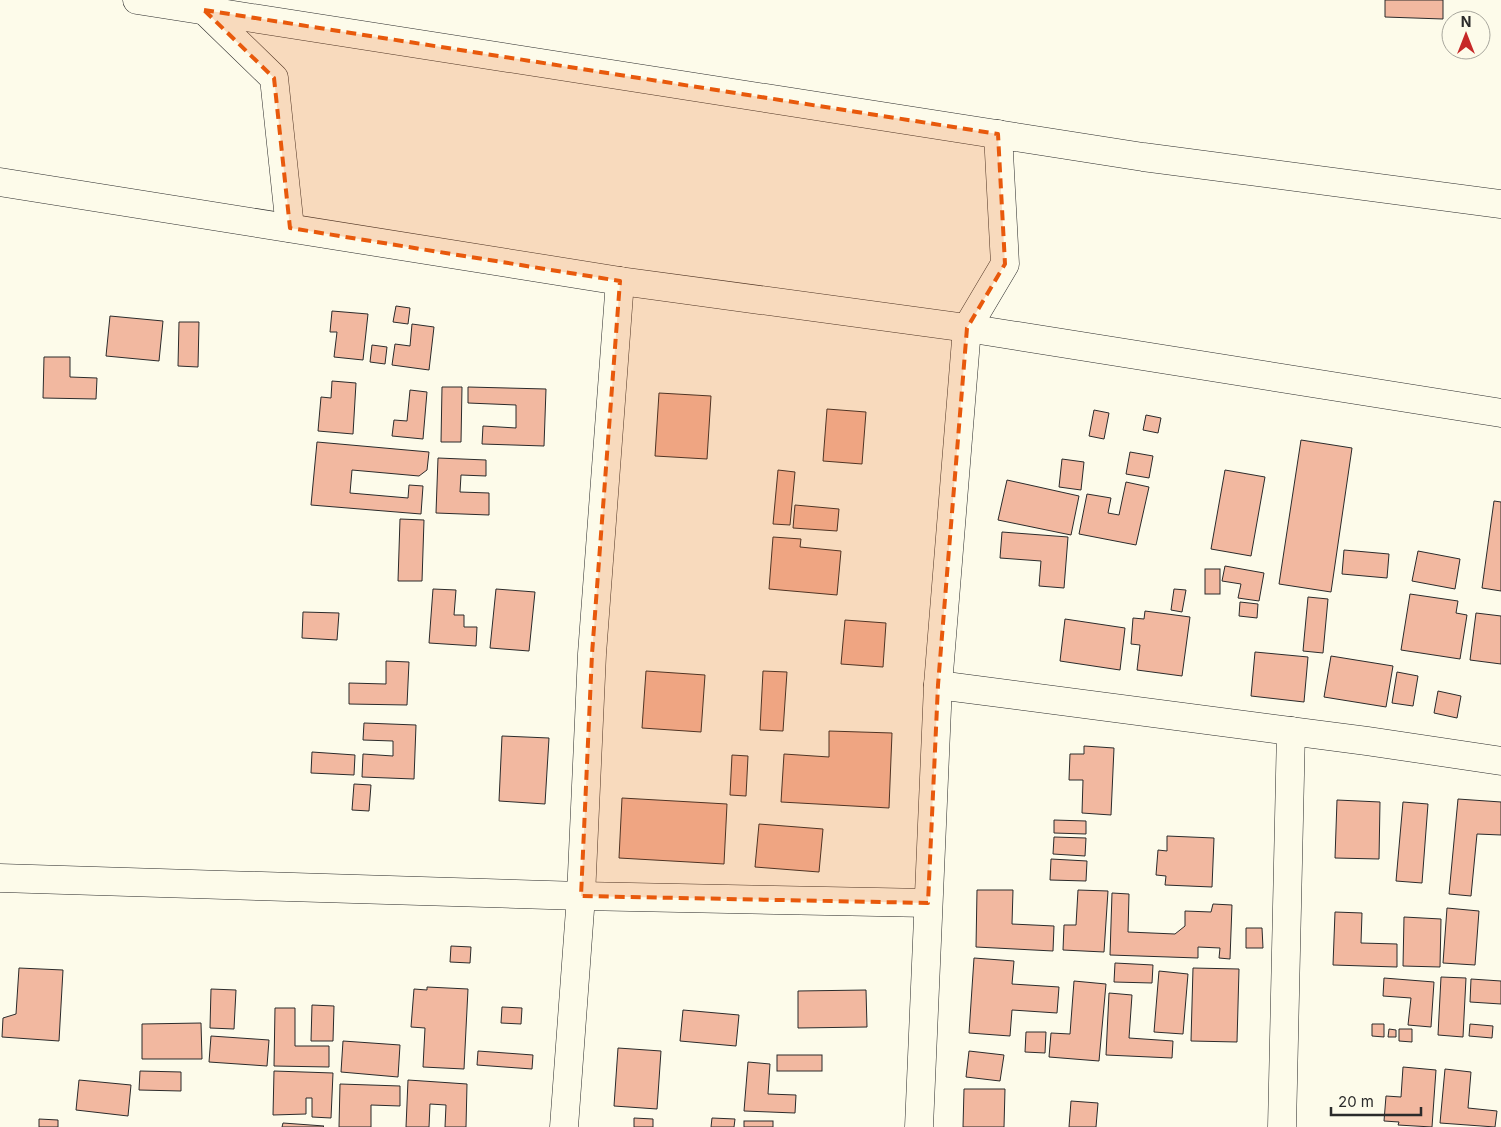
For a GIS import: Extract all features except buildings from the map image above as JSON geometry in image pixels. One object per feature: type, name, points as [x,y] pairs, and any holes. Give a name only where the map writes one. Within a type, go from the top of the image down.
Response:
[{"type":"main road","points":[[137,0],[1143,157],[1501,204]]},
{"type":"main road","points":[[204,10],[274,78],[290,228]]},
{"type":"main road","points":[[919,1127],[938,685],[967,328],[1005,264],[998,134]]},
{"type":"main road","points":[[0,182],[620,281],[967,328],[1501,413]]},
{"type":"main road","points":[[564,1127],[582,896],[592,654],[620,281]]},
{"type":"main road","points":[[938,685],[1291,731],[1501,761]]},
{"type":"main road","points":[[1282,1127],[1291,731]]},
{"type":"main road","points":[[0,878],[582,896],[928,903]]},
{"type":"highlighted area","points":[[204,10],[998,134],[1005,264],[967,328],[938,685],[928,903],[581,896],[592,654],[620,281],[290,228],[274,78]]}]
